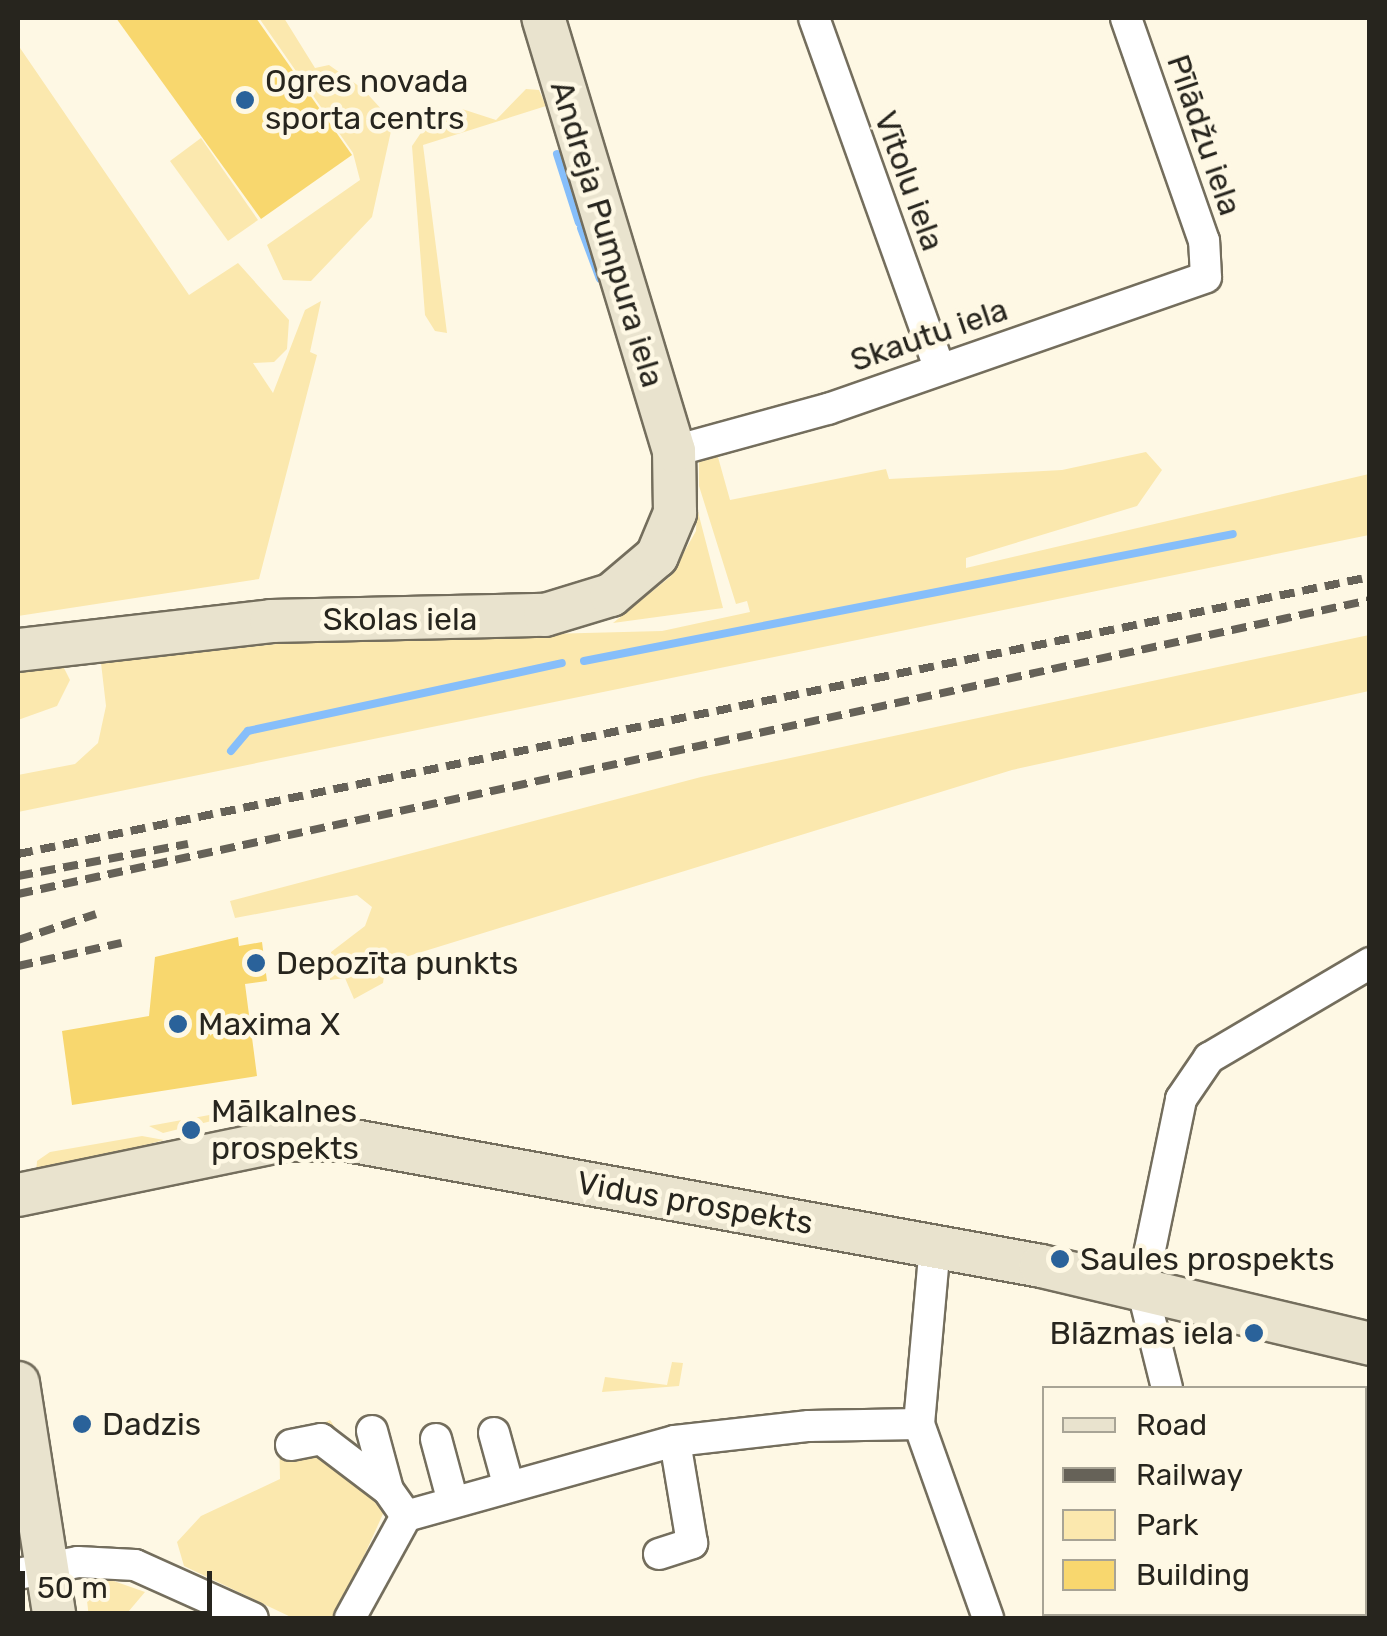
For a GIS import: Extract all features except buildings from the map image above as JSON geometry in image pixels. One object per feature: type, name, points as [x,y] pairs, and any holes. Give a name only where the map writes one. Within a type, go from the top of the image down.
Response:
[{"type":"main road","name":"Andreja Pumpura iela","points":[[541,18],[674,451]]},
{"type":"main road","name":"Skolas iela","points":[[18,650],[271,621],[504,618],[584,606],[657,556],[674,512],[674,451]]},
{"type":"main road","name":"Vidus prospekts","points":[[18,1195],[324,1138],[935,1246],[1142,1288],[1370,1344]]},
{"type":"main road","points":[[18,1383],[32,1571],[54,1618]]},
{"type":"street","name":"Vītolu iela","points":[[814,18],[938,368]]},
{"type":"street","name":"Pīlādžu iela","points":[[1126,18],[1204,241],[1206,277]]},
{"type":"street","name":"Skautu iela","points":[[674,451],[938,368],[1206,277]]},
{"type":"street","points":[[1166,1386],[1142,1288],[1181,1099],[1209,1058],[1370,964]]},
{"type":"street","points":[[935,1246],[919,1424],[988,1618]]},
{"type":"street","points":[[350,1618],[406,1516],[508,1484],[676,1441],[809,1426],[919,1424]]},
{"type":"street","points":[[372,1430],[388,1490]]},
{"type":"street","points":[[494,1433],[508,1484]]},
{"type":"street","points":[[291,1445],[321,1439],[388,1490],[406,1516]]},
{"type":"street","points":[[436,1439],[453,1502]]},
{"type":"street","points":[[659,1554],[692,1543],[676,1441]]},
{"type":"street","points":[[32,1571],[135,1565],[253,1618]]},
{"type":"green space","points":[[259,18],[284,18],[315,68],[329,65],[363,89],[393,122],[372,217],[311,281],[283,280],[267,245],[360,180],[353,153]]},
{"type":"green space","points":[[18,45],[189,295],[238,263],[289,320],[287,349],[274,362],[253,363],[273,393],[305,310],[321,301],[310,352],[317,355],[259,579],[18,616]]},
{"type":"green space","points":[[526,89],[539,90],[546,106],[423,145],[447,333],[435,331],[425,315],[412,146],[435,112],[462,109],[496,120]]},
{"type":"green space","points":[[201,138],[258,220],[228,241],[170,161]]},
{"type":"green space","points":[[716,450],[730,500],[886,469],[889,479],[1062,470],[1146,452],[1162,470],[1137,506],[966,558],[966,568],[1369,474],[1369,535],[18,812],[18,775],[75,764],[98,743],[106,706],[101,663],[313,640],[662,631],[750,612],[747,601],[736,604],[699,486],[699,459]]},
{"type":"green space","points":[[697,508],[723,608],[613,623],[670,577],[696,531]]},
{"type":"green space","points":[[1369,635],[1369,691],[1012,770],[386,963],[383,983],[354,999],[345,978],[330,980],[331,952],[365,926],[372,907],[357,895],[235,918],[230,901],[701,777]]},
{"type":"green space","points":[[63,666],[70,680],[57,706],[18,720],[18,671]]},
{"type":"green space","points":[[286,1101],[163,1133],[149,1126]]},
{"type":"green space","points":[[142,1136],[164,1140],[36,1175],[37,1161],[50,1152]]},
{"type":"green space","points":[[672,1362],[683,1363],[679,1386],[602,1392],[605,1377],[667,1385]]},
{"type":"green space","points":[[330,1420],[387,1505],[336,1618],[293,1618],[184,1566],[177,1542],[201,1516],[280,1479],[279,1431],[297,1427],[298,1435]]},
{"type":"green space","points":[[108,1579],[145,1592],[123,1618],[89,1618],[86,1592]]},
{"type":"waterway","points":[[557,154],[579,223]]},
{"type":"waterway","points":[[581,228],[600,279]]},
{"type":"waterway","points":[[584,661],[1233,534]]},
{"type":"waterway","points":[[231,751],[248,731],[562,663]]},
{"type":"railway","points":[[18,854],[1370,577]]},
{"type":"railway","points":[[18,894],[1370,600]]},
{"type":"railway","points":[[18,876],[188,844]]},
{"type":"railway","points":[[18,940],[96,914]]},
{"type":"railway","points":[[18,966],[121,943]]},
{"type":"place","name":"Ogres novada sporta centrs","points":[[245,100]]},
{"type":"place","name":"Depozīta punkts","points":[[256,963]]},
{"type":"place","name":"Maxima X","points":[[178,1024]]},
{"type":"place","name":"Mālkalnes prospekts","points":[[191,1130]]},
{"type":"place","name":"Saules prospekts","points":[[1060,1259]]},
{"type":"place","name":"Blāzmas iela","points":[[1254,1333]]},
{"type":"place","name":"Dadzis","points":[[82,1424]]}]
